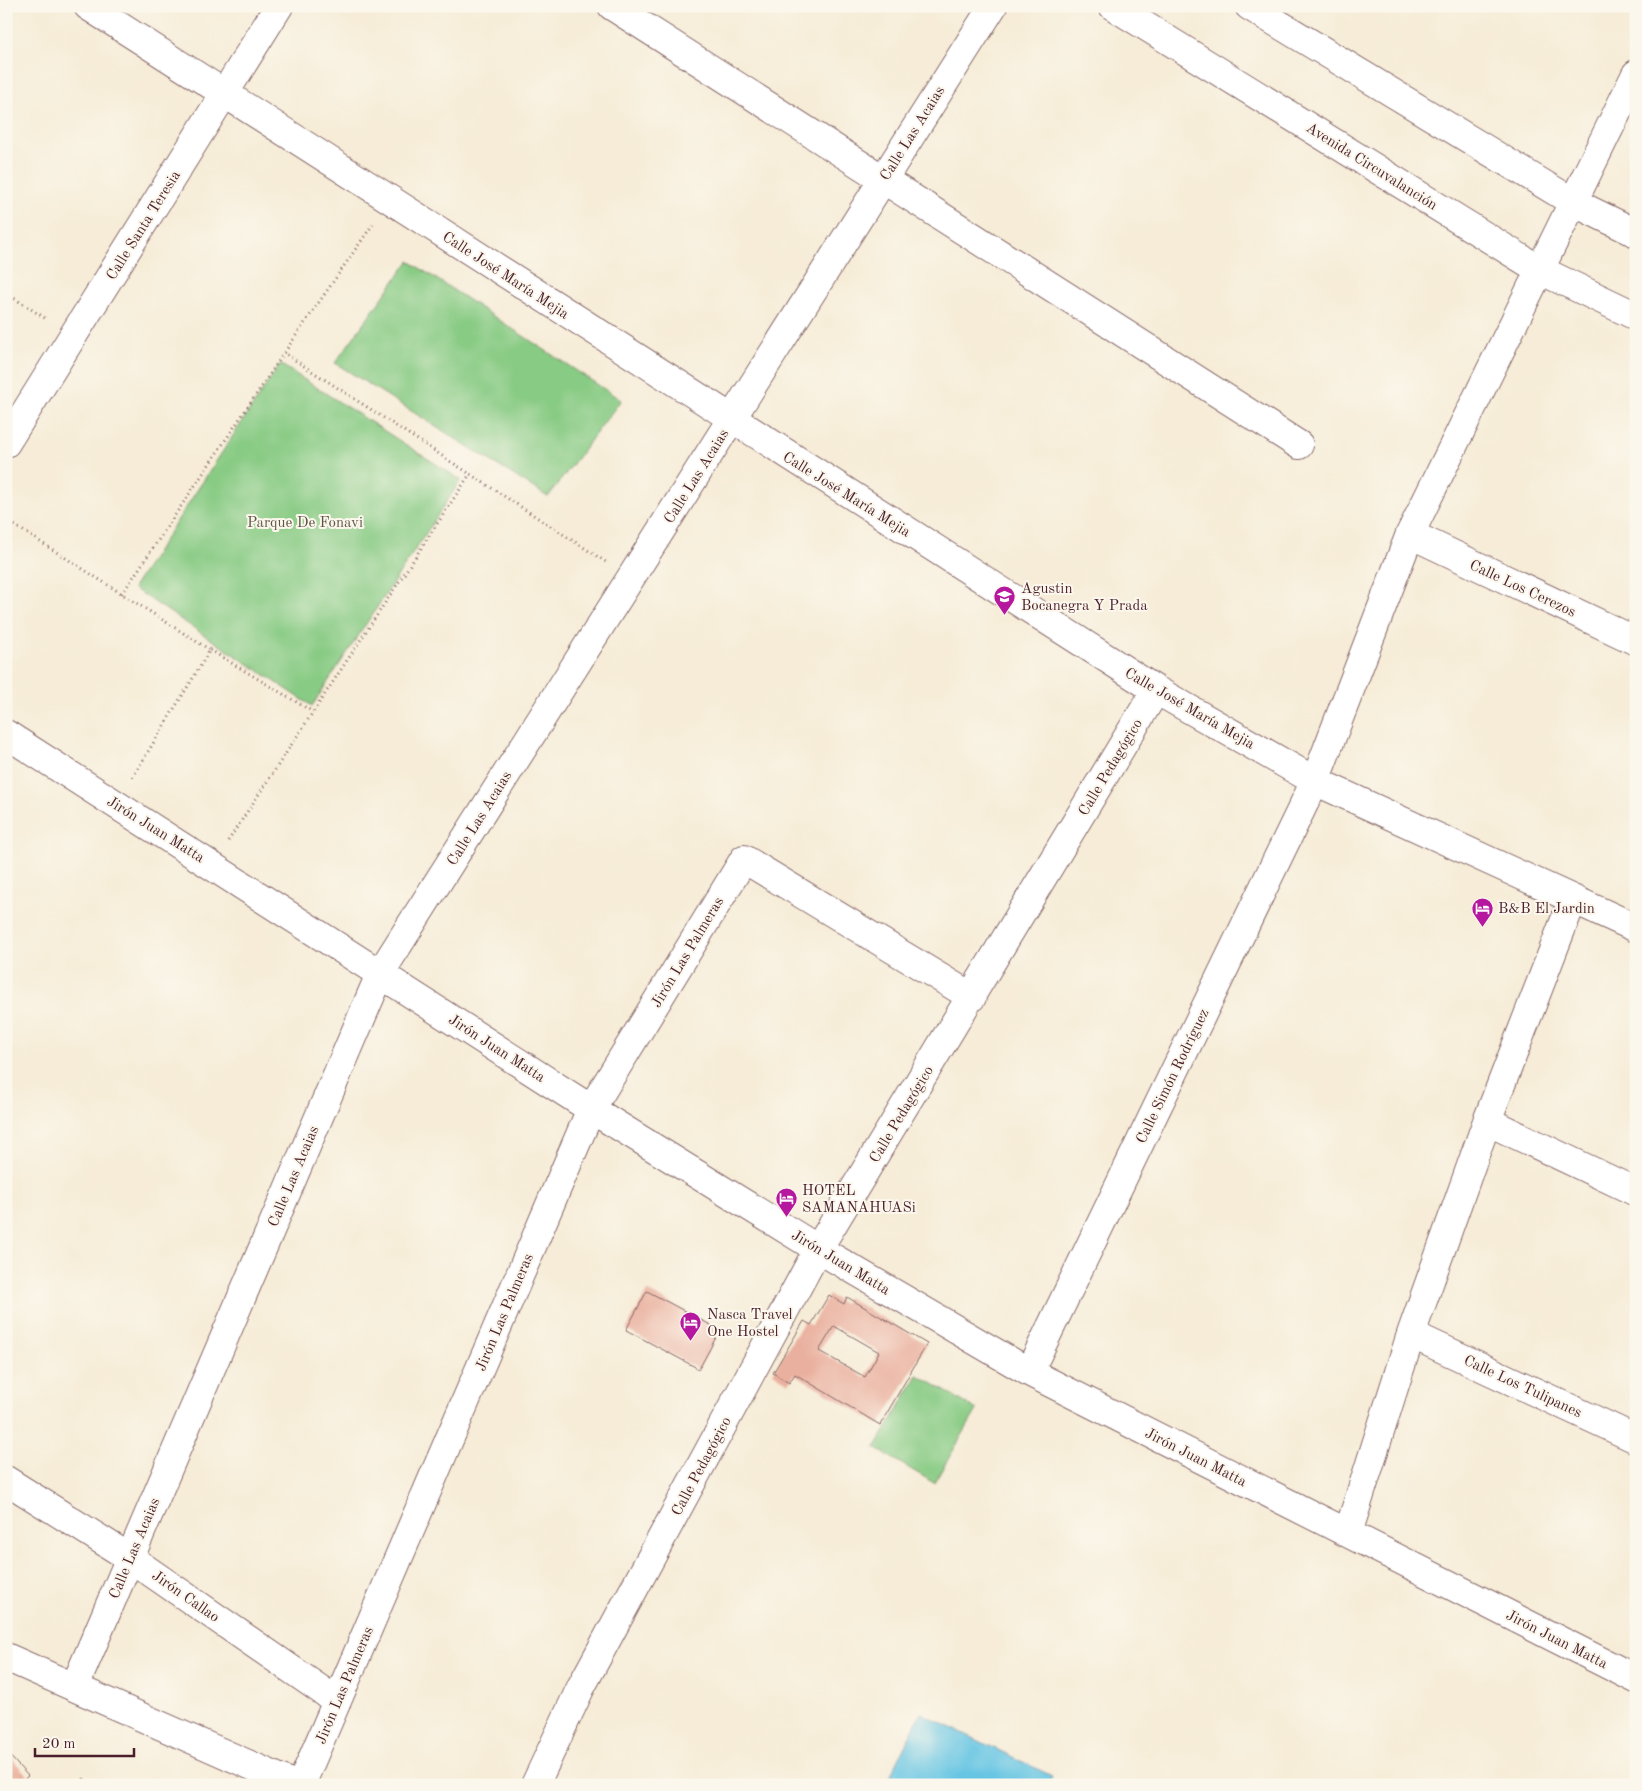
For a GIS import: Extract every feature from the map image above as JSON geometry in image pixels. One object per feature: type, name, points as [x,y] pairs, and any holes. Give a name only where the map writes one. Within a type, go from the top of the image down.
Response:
[{"type":"street","name":"Calle José María Mejia","points":[[88,6],[389,201],[1156,690],[1315,781],[1636,928]]},
{"type":"street","name":"Calle Santa Teresia","points":[[6,443],[279,6]]},
{"type":"street","points":[[612,6],[1298,445]]},
{"type":"street","name":"Calle Las Acaias","points":[[74,1686],[380,972],[732,420],[992,6]]},
{"type":"street","name":"Avenida Circuvalanción","points":[[1113,6],[1540,270],[1636,316]]},
{"type":"street","points":[[1249,6],[1573,202],[1636,233]]},
{"type":"street","name":"Calle Simón Rodríguez","points":[[1029,1372],[1315,781],[1410,534],[1636,74]]},
{"type":"street","name":"Calle Los Cerezos","points":[[1410,534],[1636,642]]},
{"type":"street","name":"Calle Pedagógico","points":[[535,1785],[581,1687],[818,1249],[1156,690]]},
{"type":"street","name":"Jirón Juan Matta","points":[[6,734],[591,1109],[818,1249],[1029,1372],[1636,1679]]},
{"type":"street","name":"Jirón Las Palmeras","points":[[301,1785],[591,1109],[744,859],[972,997]]},
{"type":"street","points":[[1348,1533],[1411,1334],[1487,1121],[1573,899]]},
{"type":"street","points":[[1487,1121],[1636,1192]]},
{"type":"street","name":"Calle Los Tulipanes","points":[[1411,1334],[1636,1439]]},
{"type":"street","name":"Jirón Callao","points":[[6,1480],[130,1558],[337,1701]]},
{"type":"street","points":[[6,1657],[295,1785]]},
{"type":"path","points":[[122,594],[389,201]]},
{"type":"path","points":[[6,293],[74,336]]},
{"type":"path","points":[[284,353],[631,578]]},
{"type":"path","points":[[212,865],[470,474]]},
{"type":"path","points":[[6,520],[210,650],[313,712]]},
{"type":"path","points":[[116,804],[210,650]]},
{"type":"green space","points":[[409,261],[621,400],[548,497],[335,363]]},
{"type":"green space","name":"Parque De Fonavi","points":[[280,364],[461,480],[312,706],[133,588]]},
{"type":"green space","points":[[918,1375],[977,1410],[934,1483],[875,1448]]},
{"type":"water","points":[[921,1713],[1052,1776],[1049,1785],[886,1785]]},
{"type":"building","points":[[647,1291],[720,1330],[699,1369],[626,1330]]},
{"type":"building","points":[[829,1295],[844,1304],[847,1297],[927,1344],[880,1425],[795,1374],[789,1383],[773,1373],[804,1321],[811,1325]],"holes":[[[834,1326],[879,1352],[865,1377],[819,1351]]]},
{"type":"building","points":[[6,1752],[28,1776],[18,1785],[6,1785]]},
{"type":"building","points":[[84,1778],[91,1785],[76,1785]]},
{"type":"place","name":"Agustin Bocanegra Y Prada","points":[[1005,616]]},
{"type":"place","name":"B&B El Jardin","points":[[1482,927]]},
{"type":"place","name":"HOTEL SAMANAHUASi","points":[[786,1218]]},
{"type":"place","name":"Nasca Travel One Hostel","points":[[691,1342]]}]
